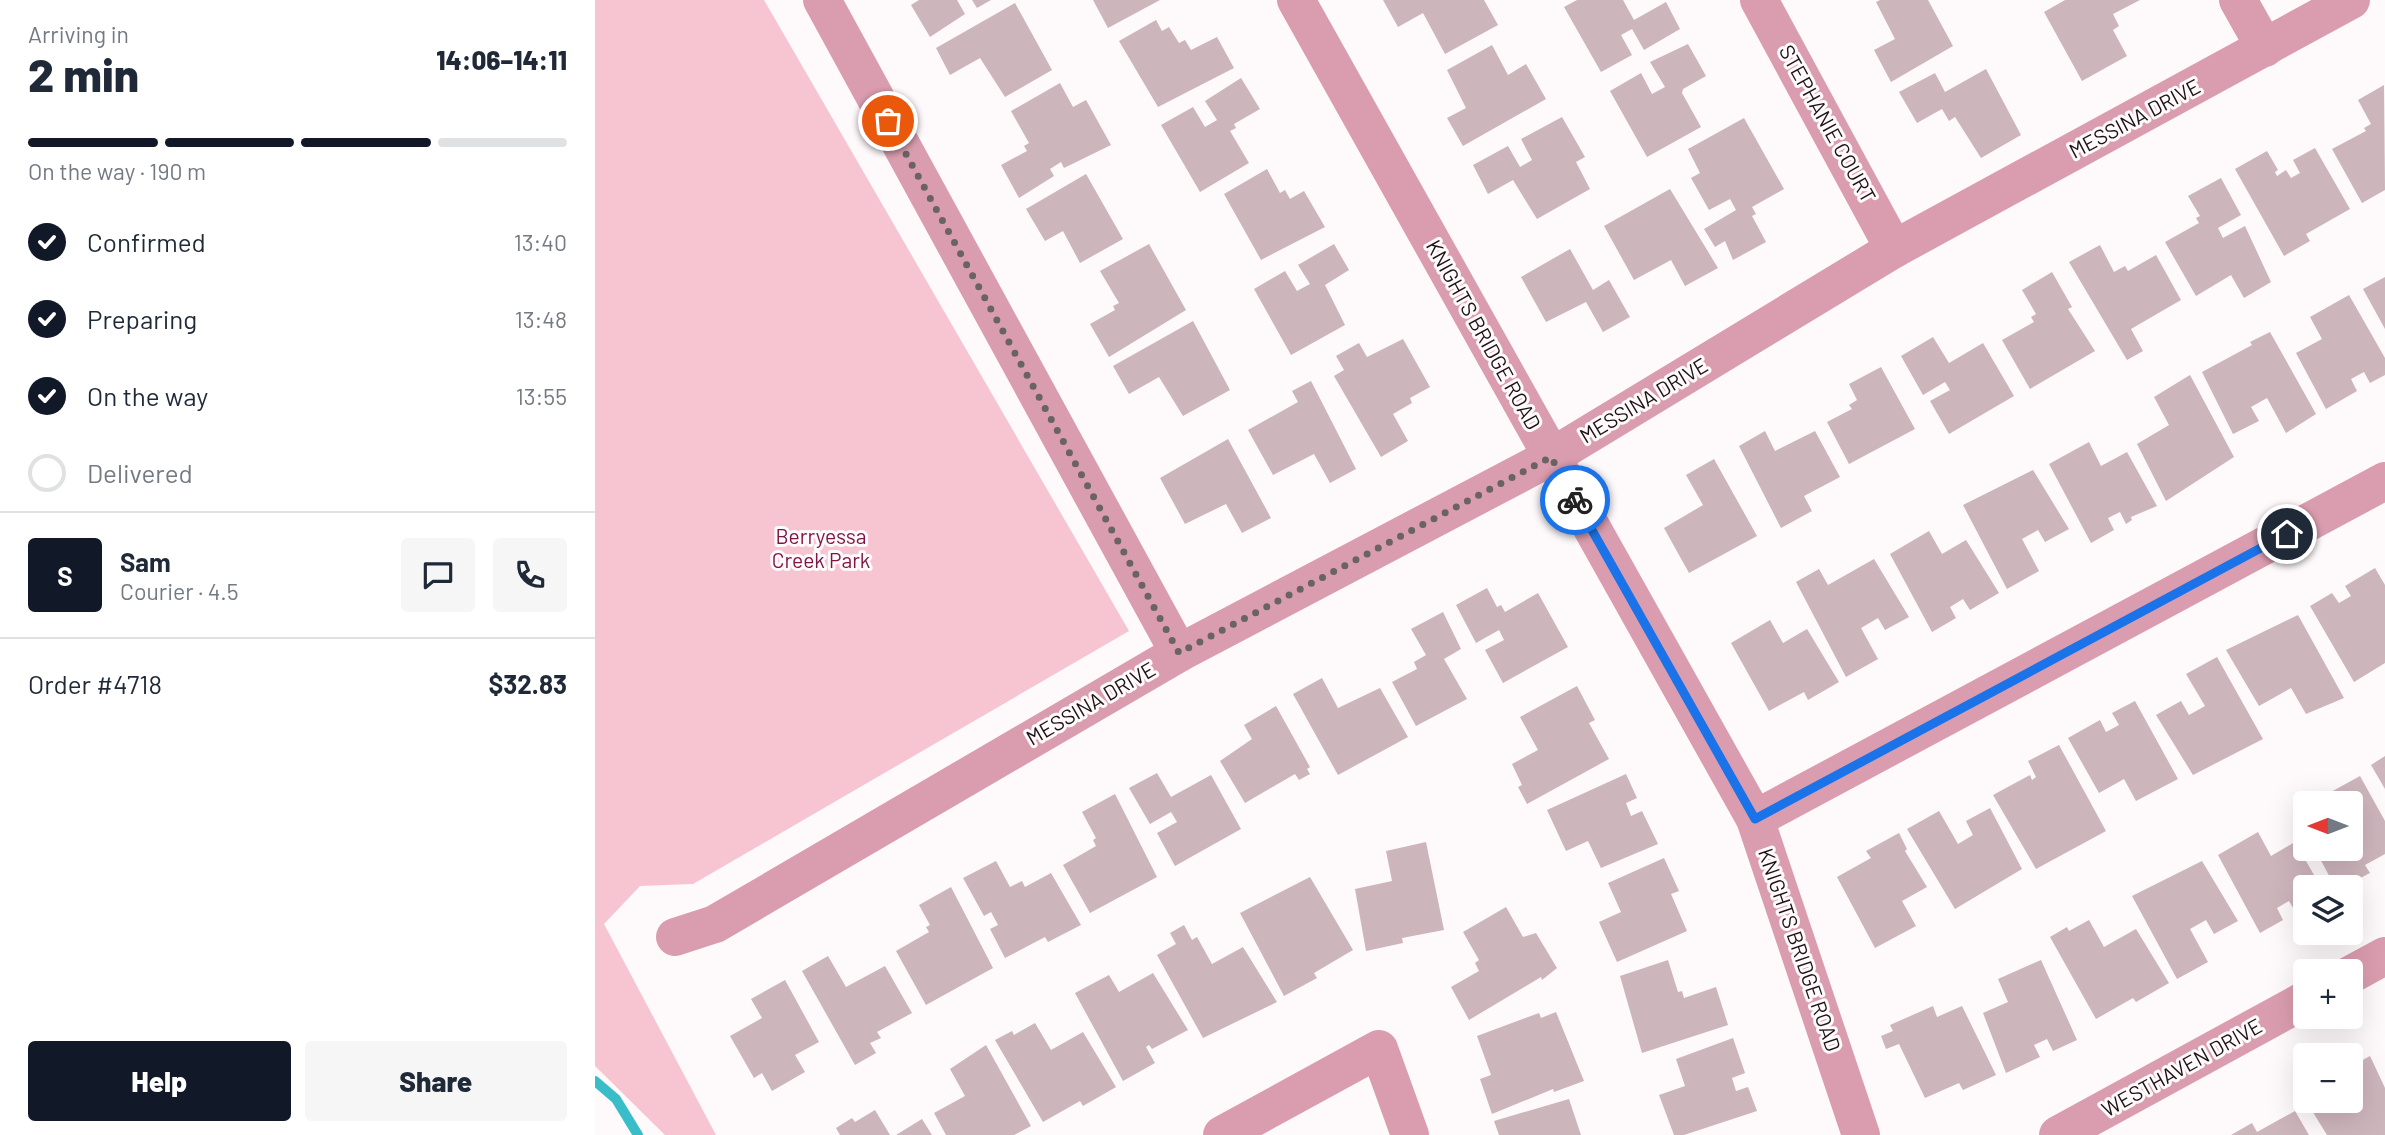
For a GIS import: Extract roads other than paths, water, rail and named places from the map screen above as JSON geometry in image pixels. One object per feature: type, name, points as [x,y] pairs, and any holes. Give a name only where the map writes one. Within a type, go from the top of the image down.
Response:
[{"type":"street","points":[[822,0],[1179,653]]},
{"type":"street","name":"KNIGHTS BRIDGE ROAD","points":[[1296,0],[1755,819],[1861,1135]]},
{"type":"street","name":"STEPHANIE COURT","points":[[1759,0],[1894,248]]},
{"type":"street","points":[[2238,0],[2265,48]]},
{"type":"street","name":"MESSINA DRIVE","points":[[675,937],[715,924],[1179,653],[1551,457],[1894,248],[2351,0]]},
{"type":"street","points":[[1755,819],[2385,481]]},
{"type":"street","points":[[2363,968],[2385,956]]},
{"type":"street","name":"WESTHAVEN DRIVE","points":[[2059,1135],[2293,1007]]},
{"type":"street","points":[[1222,1135],[1379,1049],[1410,1135]]},
{"type":"waterway","points":[[595,1081],[616,1099],[638,1135]]},
{"type":"park label","name":"Berryessa Creek Park","points":[[821,549]]}]
